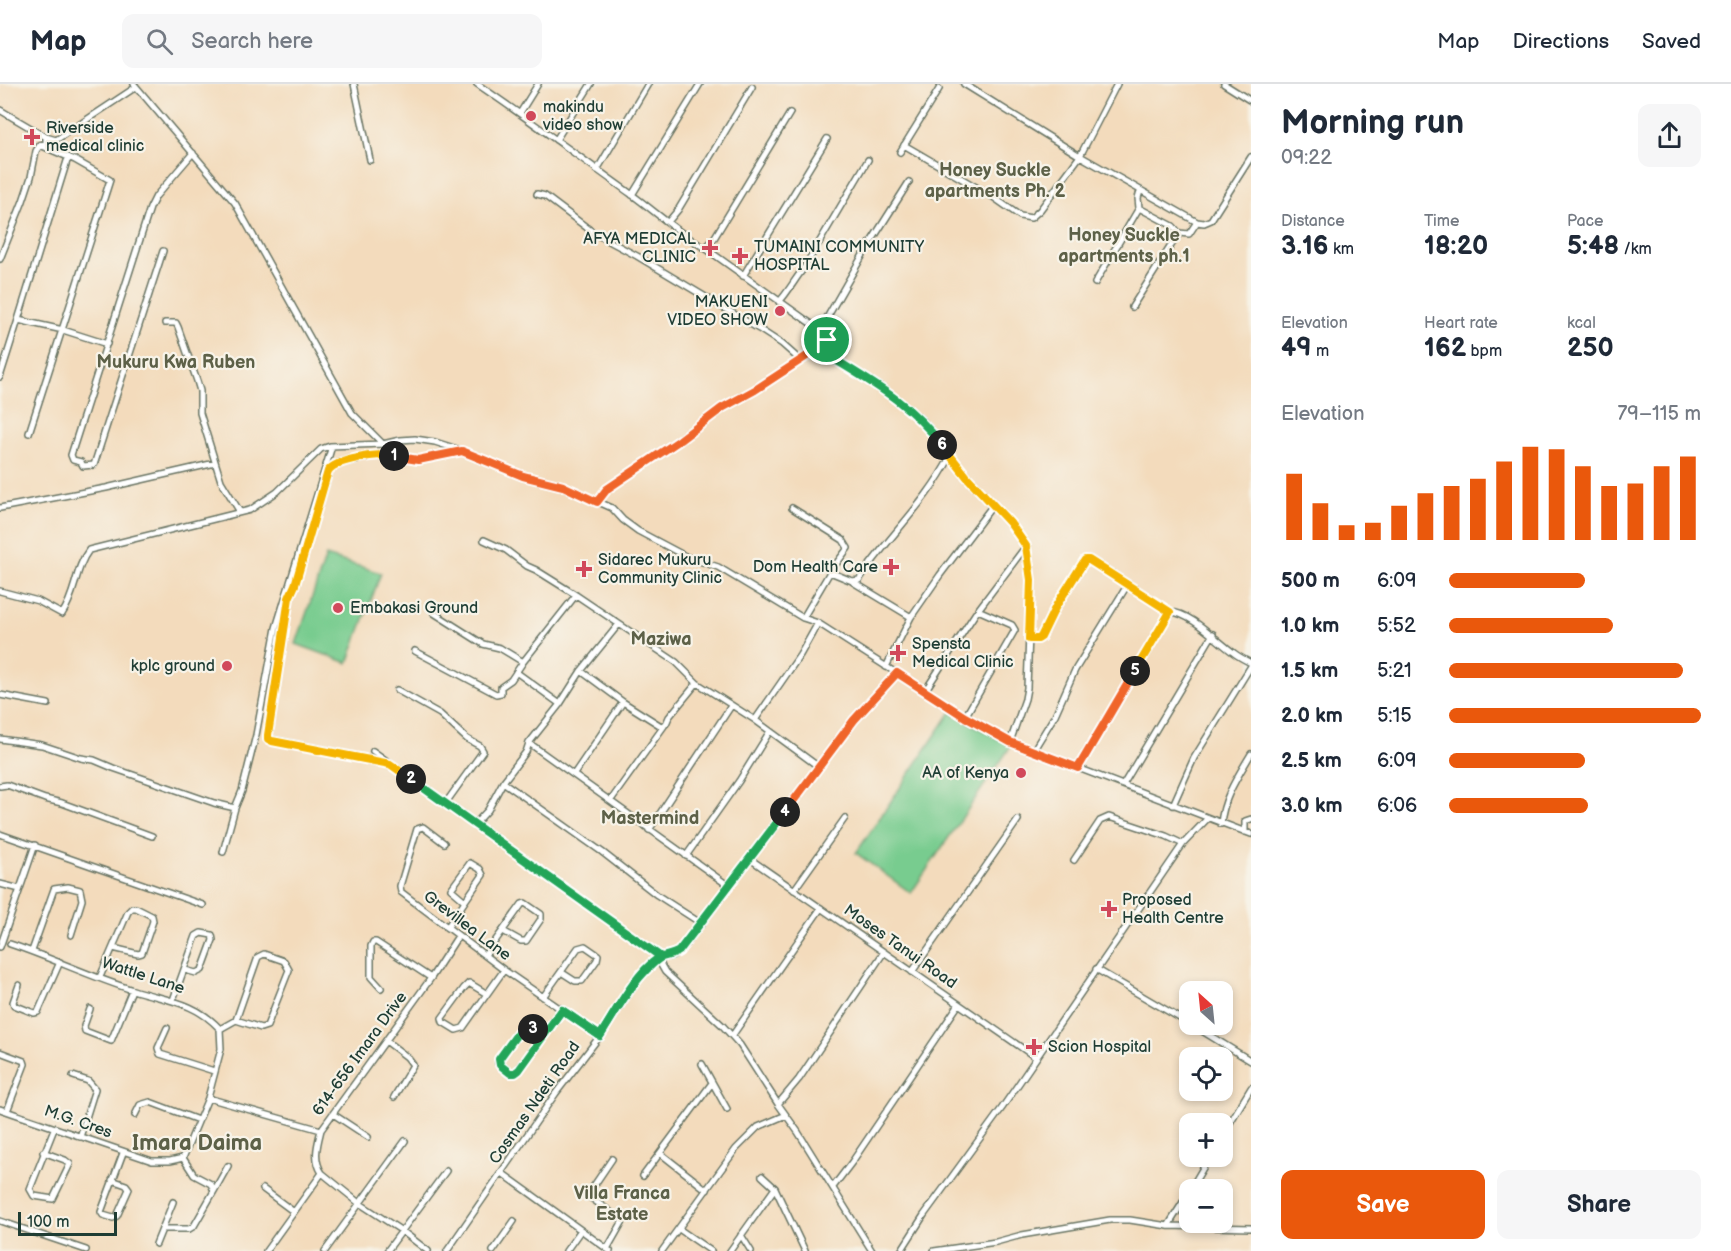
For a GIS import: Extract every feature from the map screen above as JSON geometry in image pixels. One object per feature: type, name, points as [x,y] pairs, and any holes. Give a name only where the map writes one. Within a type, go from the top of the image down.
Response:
[{"type":"street","points":[[354,84],[370,160]]},
{"type":"street","points":[[520,113],[538,84]]},
{"type":"street","points":[[556,140],[591,84]]},
{"type":"street","points":[[597,170],[648,84]]},
{"type":"street","points":[[632,195],[700,84]]},
{"type":"street","points":[[964,84],[1080,156],[1197,222],[1204,223],[1211,220],[1251,157]]},
{"type":"street","points":[[904,145],[1026,218],[1035,216],[1080,156],[1117,84]]},
{"type":"street","points":[[1224,84],[1251,101]]},
{"type":"street","points":[[480,85],[632,195],[687,238],[705,248],[820,330],[827,340],[829,352],[834,359],[902,402],[922,421],[950,457],[993,505],[1026,546],[1031,580],[1029,662],[1025,699],[1010,742]]},
{"type":"street","points":[[0,110],[45,137],[56,140],[135,86],[235,203],[352,413],[383,444]]},
{"type":"street","points":[[668,222],[678,210],[752,87]]},
{"type":"street","points":[[900,152],[939,89]]},
{"type":"street","points":[[705,248],[713,240],[790,113]]},
{"type":"street","points":[[0,260],[24,201],[36,151],[40,145],[46,143],[45,137]]},
{"type":"street","points":[[743,276],[827,139]]},
{"type":"street","points":[[29,433],[110,180],[40,145]]},
{"type":"street","points":[[164,251],[94,465],[84,466],[81,462],[73,460],[71,456],[152,202],[193,153]]},
{"type":"street","points":[[0,377],[67,161],[70,158]]},
{"type":"street","points":[[779,302],[804,268],[868,160]]},
{"type":"street","points":[[820,330],[864,253],[909,182]]},
{"type":"street","points":[[1095,283],[1139,208],[1140,191]]},
{"type":"street","points":[[537,194],[545,196],[594,233],[759,329],[782,344],[800,360]]},
{"type":"street","points":[[1139,208],[1173,226],[1179,233],[1189,234],[1197,222]]},
{"type":"street","points":[[1132,307],[1179,233]]},
{"type":"street","points":[[18,320],[63,330],[107,344]]},
{"type":"street","points":[[165,323],[176,323],[200,391],[200,413],[215,463],[226,492],[240,513]]},
{"type":"street","points":[[597,502],[607,489],[680,440],[722,408],[755,390],[827,340]]},
{"type":"street","points":[[0,591],[38,601],[62,614],[72,599],[81,565],[90,550],[253,508],[277,492],[321,449],[332,446],[383,444],[416,439],[435,442],[523,476],[563,486],[612,508],[638,531],[687,556],[734,575],[803,618],[818,623],[965,717],[1010,742],[1248,833]]},
{"type":"street","points":[[223,852],[256,735],[276,628],[332,446]]},
{"type":"street","points":[[390,764],[268,739],[289,598],[295,585],[330,467],[377,454],[418,460],[462,451]]},
{"type":"street","points":[[852,581],[859,580],[876,555],[924,496],[950,457]]},
{"type":"street","points":[[0,508],[106,488],[215,463]]},
{"type":"street","points":[[886,666],[910,618],[993,505]]},
{"type":"street","points":[[792,508],[843,540],[848,548],[830,572],[803,618]]},
{"type":"street","points":[[484,540],[506,550],[527,566],[576,595],[676,662],[697,683],[755,720],[819,767]]},
{"type":"street","points":[[924,691],[978,610],[1026,546]]},
{"type":"street","points":[[1029,639],[1041,637],[1056,606],[1085,560],[1089,560],[1170,612],[1179,614],[1213,634],[1234,654],[1251,664],[1194,758],[1173,805]]},
{"type":"street","points":[[830,572],[852,581],[910,618]]},
{"type":"street","points":[[1033,751],[1055,715],[1075,670],[1128,584]]},
{"type":"street","points":[[415,651],[496,694],[501,693],[501,687],[510,680],[576,595]]},
{"type":"street","points":[[965,717],[1015,630],[1012,626],[978,610]]},
{"type":"street","points":[[1078,768],[1170,612]]},
{"type":"street","points":[[434,613],[483,644],[500,648],[523,662]]},
{"type":"street","points":[[755,720],[800,655],[818,623]]},
{"type":"street","points":[[475,825],[488,810],[503,782],[526,752],[529,742],[619,624]]},
{"type":"street","points":[[1123,785],[1213,634]]},
{"type":"street","points":[[581,671],[656,724],[664,725]]},
{"type":"street","points":[[516,672],[560,704]]},
{"type":"street","name":"Cosmas Ndeti Road","points":[[447,1251],[556,1093],[600,1036],[638,978],[661,957],[673,956],[679,951],[702,924],[854,720],[897,673]]},
{"type":"street","points":[[611,800],[669,717],[697,683]]},
{"type":"street","points":[[397,690],[440,714],[467,739],[480,746],[483,751],[446,804]]},
{"type":"street","points":[[0,695],[48,704]]},
{"type":"street","points":[[574,774],[623,702]]},
{"type":"street","points":[[649,830],[731,706]]},
{"type":"street","points":[[686,856],[739,781],[770,731]]},
{"type":"street","points":[[0,739],[42,745],[94,760],[214,804],[235,808]]},
{"type":"street","points":[[529,742],[729,886]]},
{"type":"street","points":[[373,751],[661,957],[661,965],[665,972],[732,1036],[798,1132],[872,1251]]},
{"type":"street","points":[[1221,824],[1222,811],[1251,754]]},
{"type":"street","points":[[503,782],[602,852],[657,895],[702,924]]},
{"type":"street","points":[[0,786],[7,786],[69,805],[152,836]]},
{"type":"street","points":[[1074,860],[1100,821],[1109,817],[1183,844]]},
{"type":"street","points":[[794,890],[845,818]]},
{"type":"street","points":[[901,1251],[1183,844],[1208,818]]},
{"type":"street","points":[[1248,833],[1245,821],[1251,819]]},
{"type":"street","points":[[912,972],[1018,820]]},
{"type":"street","name":"Grevillea Lane","points":[[444,843],[423,827],[417,829],[400,889],[402,894],[504,970],[600,1036]]},
{"type":"street","points":[[0,834],[203,905]]},
{"type":"street","points":[[0,947],[2,935],[35,845]]},
{"type":"street","name":"Moses Tanui Road","points":[[750,859],[1035,1057]]},
{"type":"street","points":[[447,928],[465,901],[483,874],[472,864],[467,865],[451,889],[465,901]]},
{"type":"street","points":[[0,884],[20,889]]},
{"type":"street","points":[[32,951],[54,889],[68,887],[80,890],[82,900],[71,934]]},
{"type":"street","points":[[485,955],[522,904],[525,903],[541,914],[542,919],[526,941],[520,941],[503,931]]},
{"type":"street","points":[[100,977],[113,948],[131,909],[136,908],[152,916],[153,921],[142,953],[113,948]]},
{"type":"street","points":[[732,1036],[821,908]]},
{"type":"street","points":[[173,1000],[198,934],[212,935],[213,940],[202,970],[196,973],[185,970]]},
{"type":"street","name":"614-656 Imara Drive","points":[[322,1173],[318,1167],[316,1151],[321,1131],[431,978],[458,936]]},
{"type":"street","points":[[379,986],[371,977],[370,946],[375,941],[431,978]]},
{"type":"street","name":"Wattle Lane","points":[[10,945],[32,951],[132,990],[194,1007],[209,1017],[220,1029]]},
{"type":"street","points":[[543,997],[561,972],[580,946],[585,946],[598,955],[582,981],[575,981],[561,972]]},
{"type":"street","points":[[778,1104],[799,1079],[884,952]]},
{"type":"street","points":[[214,1191],[211,1184],[194,1175],[183,1158],[208,1098],[221,1049],[220,1029],[236,1020],[260,956],[264,954],[284,962],[289,970],[265,1028],[258,1028],[236,1020]]},
{"type":"street","points":[[19,985],[14,1005],[34,1013],[38,1012],[60,962]]},
{"type":"street","points":[[1096,969],[1179,1018]]},
{"type":"street","points":[[487,994],[472,984],[467,984],[442,1020],[456,1030],[460,1029],[487,994],[504,970]]},
{"type":"street","points":[[90,1009],[84,1026],[85,1031],[111,1041],[132,990]]},
{"type":"street","points":[[833,1187],[959,1004]]},
{"type":"street","points":[[543,1036],[528,1025],[523,1026],[498,1063],[510,1073],[517,1072],[562,1010]]},
{"type":"street","points":[[167,1028],[158,1048],[160,1054],[214,1071]]},
{"type":"street","points":[[1208,1035],[1251,1061]]},
{"type":"street","points":[[386,1041],[407,1057],[413,1065],[394,1097]]},
{"type":"street","points":[[0,1052],[24,1061],[25,1064],[7,1111]]},
{"type":"street","points":[[702,1064],[728,1109]]},
{"type":"street","points":[[73,1076],[88,1081],[94,1089],[80,1137]]},
{"type":"street","points":[[644,1176],[712,1083]]},
{"type":"street","points":[[1233,1118],[1251,1088]]},
{"type":"street","points":[[208,1098],[321,1131]]},
{"type":"street","points":[[135,1115],[140,1105],[150,1102],[198,1120]]},
{"type":"street","name":"M.G. Cres","points":[[0,1108],[54,1129],[158,1162],[183,1158]]},
{"type":"street","points":[[333,1114],[368,1137]]},
{"type":"street","points":[[662,1251],[736,1149],[758,1127],[786,1115]]},
{"type":"street","points":[[43,1152],[68,1162],[70,1167],[53,1200],[34,1196],[30,1189],[43,1152],[54,1129]]},
{"type":"street","points":[[325,1251],[405,1140]]},
{"type":"street","points":[[112,1180],[126,1185],[129,1189],[116,1217],[113,1218],[101,1212],[112,1180],[123,1152]]},
{"type":"street","points":[[660,1153],[707,1190]]},
{"type":"street","points":[[502,1173],[608,1250],[623,1221],[591,1198],[590,1193],[612,1159]]},
{"type":"street","points":[[162,1229],[189,1229],[194,1226],[228,1166]]},
{"type":"street","points":[[387,1251],[447,1171]]},
{"type":"street","points":[[266,1251],[322,1173],[359,1203],[428,1251]]},
{"type":"street","points":[[762,1176],[775,1188],[805,1251]]},
{"type":"street","points":[[729,1251],[775,1188]]},
{"type":"street","points":[[263,1189],[294,1212]]},
{"type":"street","points":[[156,1244],[173,1202]]},
{"type":"street","points":[[1168,1226],[1179,1208]]},
{"type":"street","points":[[934,1251],[996,1242],[1101,1221],[1130,1220],[1168,1226],[1251,1228]]},
{"type":"street","points":[[0,1221],[86,1250]]},
{"type":"street","points":[[493,1251],[514,1221]]},
{"type":"street","points":[[679,1229],[711,1251]]},
{"type":"street","points":[[566,1251],[581,1230]]},
{"type":"street","points":[[741,1235],[751,1251]]},
{"type":"green space","name":"Embakasi Ground","points":[[326,556],[381,573],[348,663],[296,644]]},
{"type":"green space","points":[[951,712],[1011,746],[911,893],[856,853]]},
{"type":"place","name":"makindu video show","points":[[531,116]]},
{"type":"place","name":"Riverside medical clinic","points":[[32,137]]},
{"type":"place","name":"AFYA MEDICAL CLINIC","points":[[710,248]]},
{"type":"place","name":"TUMAINI COMMUNITY HOSPITAL","points":[[740,256]]},
{"type":"place","name":"MAKUENI VIDEO SHOW","points":[[780,311]]},
{"type":"place","name":"Dom Health Care","points":[[891,567]]},
{"type":"place","name":"Sidarec Mukuru Community Clinic","points":[[584,569]]},
{"type":"place","name":"Embakasi Ground","points":[[338,608]]},
{"type":"place","name":"Spensta Medical Clinic","points":[[898,653]]},
{"type":"place","name":"kplc ground","points":[[227,666]]},
{"type":"place","name":"AA of Kenya","points":[[1021,773]]},
{"type":"place","name":"Proposed Health Centre","points":[[1109,909]]},
{"type":"place","name":"Scion Hospital","points":[[1034,1047]]},
{"type":"district","name":"Honey Suckle apartments Ph. 2","points":[[995,180]]},
{"type":"district","name":"Honey Suckle apartments ph.1","points":[[1124,245]]},
{"type":"district","name":"Mukuru Kwa Ruben","points":[[176,362]]},
{"type":"district","name":"Maziwa","points":[[661,639]]},
{"type":"district","name":"Mastermind","points":[[650,818]]},
{"type":"district","name":"Imara Daima","points":[[197,1143]]},
{"type":"district","name":"Villa Franca Estate","points":[[622,1203]]},
{"type":"route","points":[[827,340],[813,352],[755,390],[722,408],[680,440],[607,489],[597,502],[556,483],[523,476],[462,451],[418,460],[377,454],[338,464],[330,467],[328,471],[295,585],[289,598],[268,739],[390,764],[661,957],[644,970],[600,1036],[562,1010],[543,1036],[528,1025],[523,1026],[498,1062],[510,1073],[513,1074],[519,1070],[562,1010],[600,1036],[638,978],[644,970],[650,965],[661,957],[673,956],[684,946],[835,744],[874,696],[897,673],[965,717],[1010,742],[1078,768],[1170,612],[1089,560],[1085,560],[1056,606],[1041,637],[1029,639],[1031,580],[1026,546],[1010,523],[967,477],[922,421],[902,402],[834,359],[829,352],[827,340]]}]
